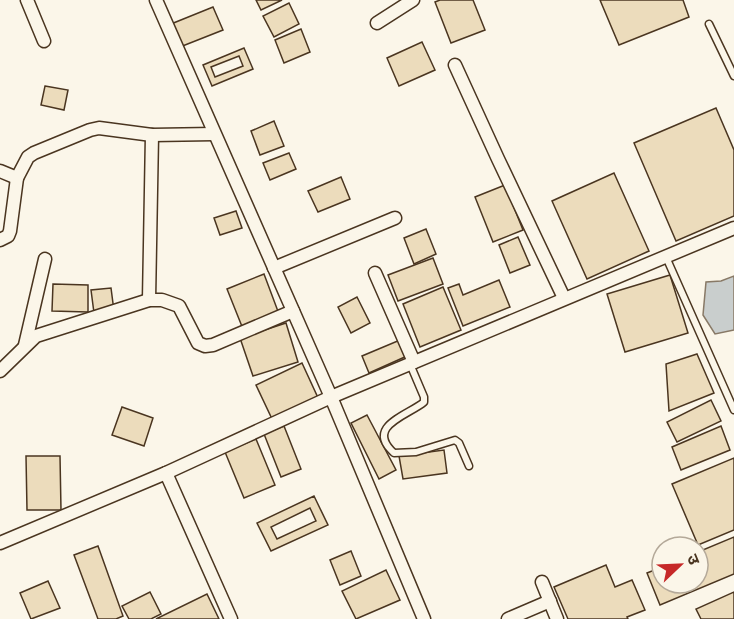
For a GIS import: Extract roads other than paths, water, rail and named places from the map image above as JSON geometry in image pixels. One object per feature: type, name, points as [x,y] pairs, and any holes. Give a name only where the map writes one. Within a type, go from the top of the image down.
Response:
[{"type":"street","points":[[27,0],[44,41]]},
{"type":"street","points":[[156,0],[331,397],[424,619]]},
{"type":"street","points":[[377,23],[413,0]]},
{"type":"street","points":[[455,65],[564,298]]},
{"type":"street","points":[[0,240],[8,236],[10,231],[17,178],[28,158],[80,132],[99,128],[152,135],[214,134]]},
{"type":"street","points":[[149,300],[152,135]]},
{"type":"street","points":[[0,171],[17,178]]},
{"type":"street","points":[[273,268],[395,218]]},
{"type":"street","points":[[0,543],[166,473],[331,397],[734,228]]},
{"type":"street","points":[[26,345],[45,259]]},
{"type":"street","points":[[375,273],[412,363]]},
{"type":"street","points":[[0,371],[36,336],[149,300],[162,300],[179,306],[198,343],[205,346],[213,345],[292,311]]},
{"type":"street","points":[[166,473],[231,619]]},
{"type":"street","points":[[542,582],[557,619]]},
{"type":"street","points":[[508,619],[550,601]]},
{"type":"lane","points":[[710,24],[734,76]]},
{"type":"lane","points":[[666,256],[734,410]]},
{"type":"lane","points":[[412,363],[424,402],[391,422],[386,429],[385,438],[388,447],[394,453],[416,452],[455,440],[459,443],[469,466]]}]
